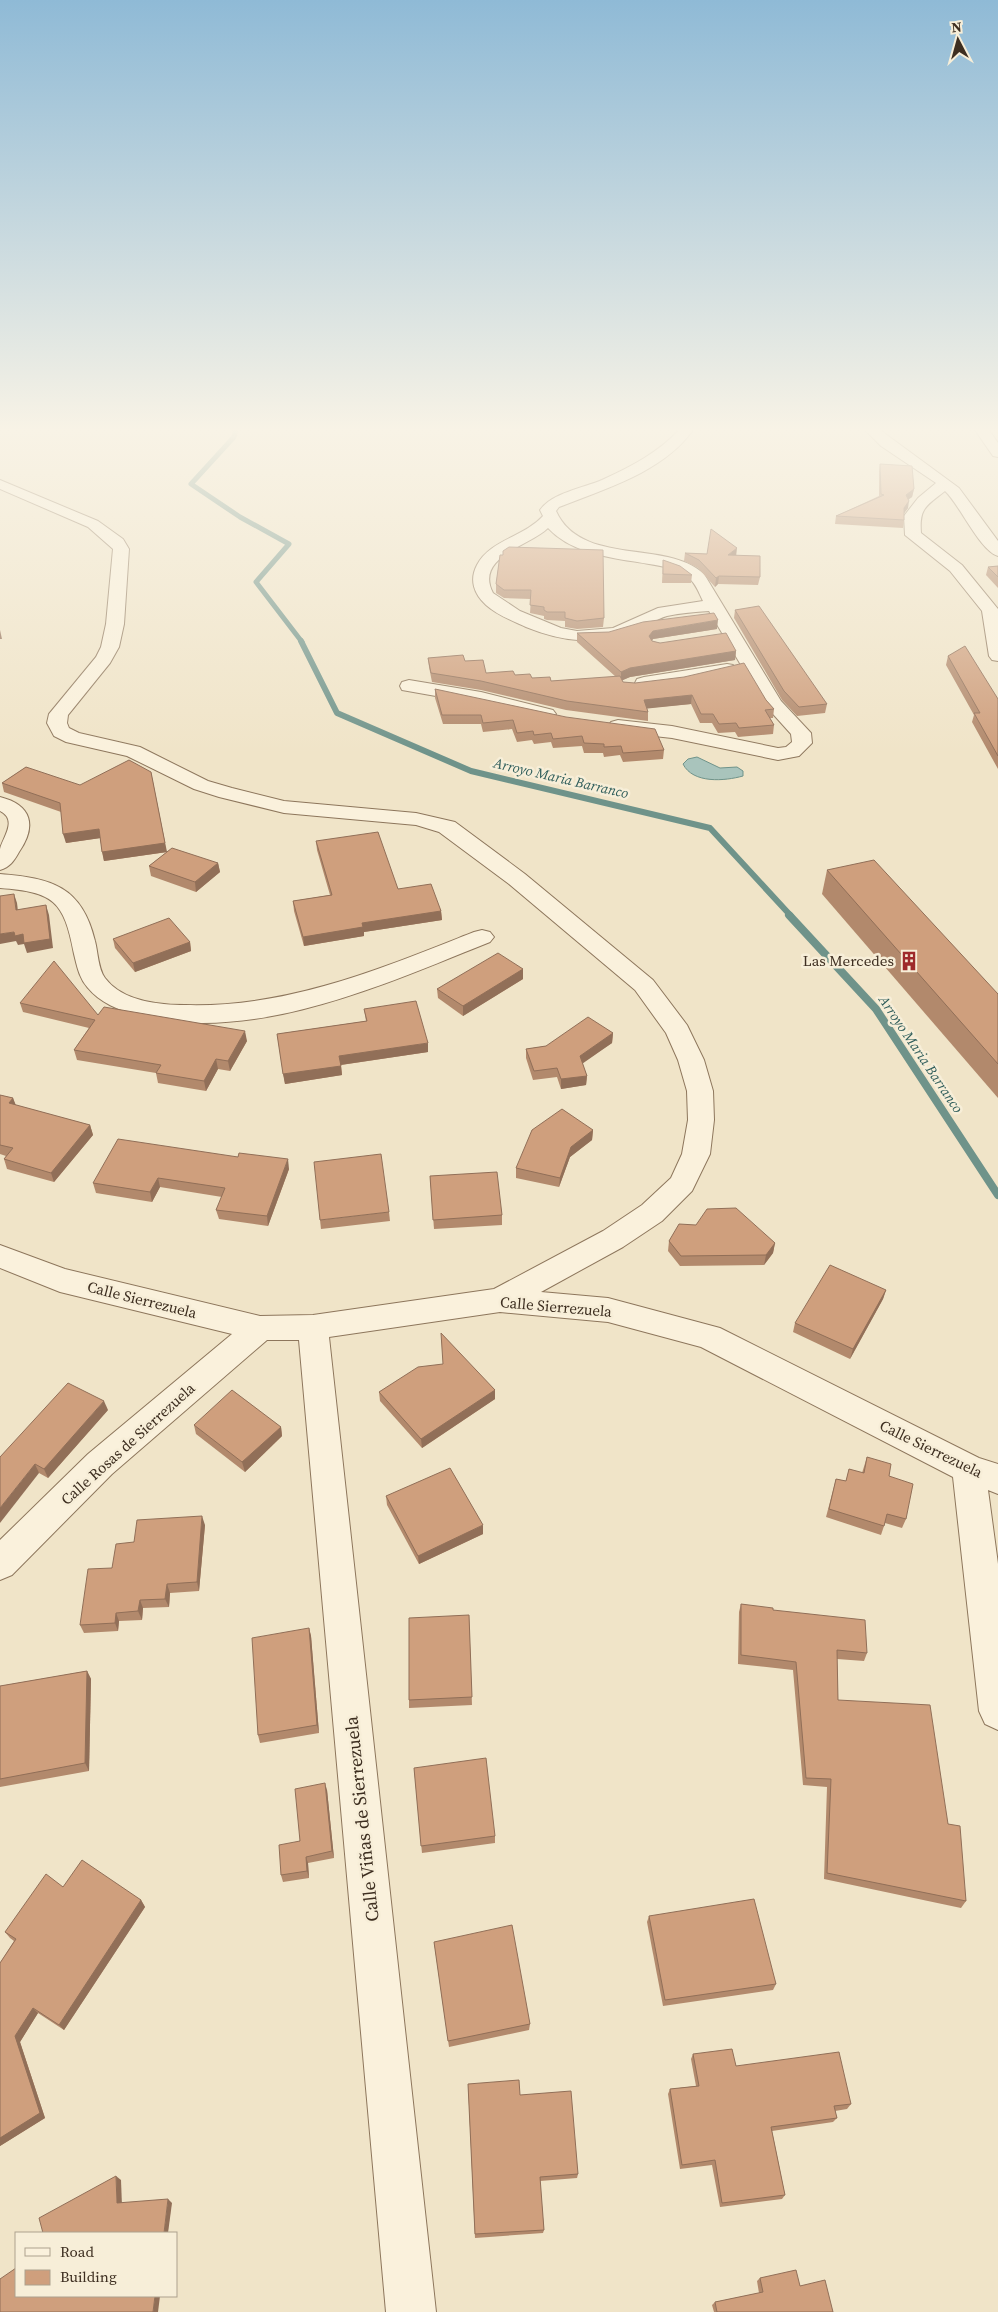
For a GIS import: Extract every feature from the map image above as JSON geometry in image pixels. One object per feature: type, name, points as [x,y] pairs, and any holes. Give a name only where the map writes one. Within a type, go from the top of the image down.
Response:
[{"type":"street","points":[[112,538],[121,548],[114,636],[104,659],[60,714],[57,723],[61,732],[73,738],[133,752],[201,785],[254,800],[316,811],[416,819],[447,827],[517,879],[644,985],[678,1031],[691,1060],[700,1091],[701,1120],[696,1154],[682,1184],[652,1213],[613,1239],[500,1300]]},
{"type":"street","points":[[524,538],[492,556],[484,566],[481,577],[483,590],[490,601],[502,610],[555,632],[576,636],[604,635],[626,629],[655,615],[676,609],[714,605]]},
{"type":"street","points":[[569,538],[585,552],[623,555],[671,564],[691,571],[699,579],[714,605],[721,635],[748,664],[773,704],[801,733],[802,743],[792,752],[778,754],[672,732],[601,724]]},
{"type":"street","points":[[917,538],[956,568],[990,610],[998,656]]},
{"type":"street","points":[[987,538],[998,551]]},
{"type":"street","points":[[630,685],[657,682],[748,664]]},
{"type":"street","points":[[409,686],[481,698],[566,718]]},
{"type":"street","points":[[0,804],[7,805],[16,815],[20,826],[18,838],[10,853],[0,862]]},
{"type":"street","points":[[0,880],[44,887],[63,896],[74,909],[81,924],[89,969],[95,983],[109,995],[130,1005],[160,1012],[221,1013],[266,1009],[301,1001],[372,981],[482,937]]},
{"type":"street","name":"Calle Sierrezuela","points":[[0,1256],[60,1280],[260,1328],[313,1327],[500,1300],[608,1310],[709,1337],[984,1474]]},
{"type":"street","name":"Calle Viñas de Sierrezuela","points":[[313,1327],[412,2312]]},
{"type":"street","name":"Calle Rosas de Sierrezuela","points":[[0,1564],[100,1464],[260,1328]]},
{"type":"street","points":[[984,1474],[998,1711]]},
{"type":"water","points":[[697,757],[720,768],[737,767],[743,771],[743,776],[719,780],[694,775],[683,764],[688,759]]},
{"type":"building","points":[[710,538],[723,538],[737,548],[728,555],[760,556],[760,577],[719,576],[716,578],[699,560],[685,553],[707,554]]},
{"type":"building","points":[[509,547],[603,550],[604,618],[577,621],[565,618],[565,612],[547,612],[544,610],[544,607],[530,605],[531,590],[504,590],[496,584],[500,555],[503,555],[503,551]]},
{"type":"building","points":[[663,560],[680,566],[692,575],[663,574]]},
{"type":"building","points":[[998,566],[998,577],[988,567]]},
{"type":"building","points":[[759,606],[827,704],[799,707],[784,691],[735,610]]},
{"type":"building","points":[[714,613],[718,620],[653,631],[649,636],[652,641],[660,643],[726,633],[736,651],[630,668],[621,672],[577,633],[609,632],[643,622]]},
{"type":"building","points":[[965,646],[998,699],[998,756],[974,713],[980,713],[948,656]]},
{"type":"building","points":[[463,655],[465,661],[483,660],[486,673],[513,671],[515,675],[530,674],[532,678],[550,677],[551,681],[620,676],[623,682],[635,683],[684,677],[744,663],[766,700],[774,709],[765,710],[774,725],[739,728],[736,723],[719,724],[713,714],[701,714],[692,695],[644,700],[648,712],[567,701],[481,681],[431,673],[428,658]]},
{"type":"building","points":[[435,689],[566,717],[655,729],[664,750],[623,753],[621,746],[604,747],[604,744],[584,743],[582,736],[553,739],[551,733],[534,735],[533,731],[517,733],[513,720],[483,723],[481,715],[442,715]]},
{"type":"building","points":[[129,760],[151,772],[165,843],[102,852],[99,829],[63,834],[60,803],[2,783],[26,767],[80,785]]},
{"type":"building","points":[[378,832],[398,889],[431,884],[441,911],[362,923],[363,927],[303,937],[293,901],[332,895],[316,841]]},
{"type":"building","points":[[172,848],[218,863],[195,882],[149,866]]},
{"type":"building","points":[[874,860],[998,994],[998,1064],[827,870]]},
{"type":"building","points":[[14,894],[16,910],[46,905],[50,939],[24,943],[23,934],[15,936],[14,932],[0,934],[0,896]]},
{"type":"building","points":[[169,918],[190,942],[133,963],[113,939]]},
{"type":"building","points":[[498,953],[523,969],[463,1006],[437,989]]},
{"type":"building","points":[[54,961],[98,1015],[104,1007],[245,1031],[228,1061],[216,1059],[204,1081],[156,1073],[161,1065],[74,1050],[95,1020],[20,1003]]},
{"type":"building","points":[[416,1001],[428,1043],[339,1056],[341,1066],[283,1074],[277,1034],[367,1021],[364,1009]]},
{"type":"building","points":[[588,1017],[613,1033],[580,1056],[587,1076],[561,1079],[557,1068],[534,1071],[526,1049],[546,1046]]},
{"type":"building","points":[[0,1095],[13,1098],[9,1103],[90,1125],[51,1173],[4,1159],[13,1148],[0,1145]]},
{"type":"building","points":[[562,1109],[593,1130],[571,1147],[560,1178],[516,1168],[532,1130]]},
{"type":"building","points":[[118,1139],[238,1157],[239,1153],[288,1159],[267,1216],[216,1210],[225,1188],[158,1178],[150,1192],[93,1183]]},
{"type":"building","points":[[381,1154],[389,1212],[320,1220],[314,1162]]},
{"type":"building","points":[[497,1172],[502,1215],[433,1220],[430,1176]]},
{"type":"building","points":[[736,1208],[775,1243],[766,1255],[681,1256],[669,1241],[679,1224],[696,1225],[707,1209]]},
{"type":"building","points":[[830,1265],[886,1290],[853,1349],[795,1323]]},
{"type":"building","points":[[441,1333],[495,1390],[421,1439],[379,1392],[418,1367],[443,1364]]},
{"type":"building","points":[[68,1383],[104,1401],[44,1469],[35,1464],[0,1508],[0,1457]]},
{"type":"building","points":[[232,1390],[281,1427],[242,1462],[194,1425]]},
{"type":"building","points":[[867,1457],[891,1464],[889,1476],[913,1484],[906,1519],[887,1514],[884,1526],[829,1509],[836,1479],[846,1481],[849,1469],[864,1473]]},
{"type":"building","points":[[450,1468],[483,1525],[418,1556],[386,1496]]},
{"type":"building","points":[[202,1516],[197,1582],[167,1584],[165,1599],[140,1600],[138,1611],[116,1613],[115,1623],[80,1625],[88,1569],[112,1568],[116,1544],[134,1542],[137,1520]]},
{"type":"building","points":[[741,1604],[773,1608],[773,1610],[865,1620],[867,1653],[837,1650],[838,1700],[930,1705],[948,1824],[960,1826],[966,1901],[827,1873],[831,1779],[806,1778],[796,1662],[741,1655]]},
{"type":"building","points":[[469,1615],[472,1697],[409,1700],[409,1618]]},
{"type":"building","points":[[309,1628],[317,1725],[258,1735],[252,1638]]},
{"type":"building","points":[[87,1671],[85,1763],[0,1779],[0,1686]]},
{"type":"building","points":[[486,1758],[495,1836],[421,1846],[414,1768]]},
{"type":"building","points":[[325,1783],[332,1851],[306,1857],[307,1871],[281,1875],[279,1845],[300,1841],[295,1789]]},
{"type":"building","points":[[82,1860],[141,1900],[59,2025],[33,2008],[15,2036],[40,2113],[0,2138],[0,1963],[16,1939],[5,1932],[46,1874],[63,1887]]},
{"type":"building","points":[[754,1899],[776,1984],[665,2000],[649,1916]]},
{"type":"building","points":[[512,1925],[530,2024],[448,2041],[434,1942]]},
{"type":"building","points":[[732,2049],[736,2066],[839,2052],[851,2104],[834,2106],[837,2118],[771,2127],[785,2195],[722,2203],[715,2160],[682,2165],[670,2089],[699,2086],[693,2054]]},
{"type":"building","points":[[519,2080],[520,2095],[571,2091],[578,2174],[540,2177],[544,2230],[475,2234],[468,2084]]},
{"type":"building","points":[[116,2176],[117,2203],[168,2199],[164,2232],[43,2232],[39,2218]]},
{"type":"building","points":[[15,2269],[15,2297],[155,2297],[153,2312],[0,2312],[0,2279]]},
{"type":"building","points":[[796,2270],[800,2286],[825,2280],[833,2312],[717,2312],[715,2302],[763,2292],[760,2278]]},
{"type":"waterway","name":"Arroyo Maria Barranco","points":[[278,538],[289,544],[256,582],[302,642]]},
{"type":"waterway","name":"Arroyo Maria Barranco","points":[[301,641],[337,713],[471,771],[710,828],[791,916]]},
{"type":"waterway","name":"Arroyo Maria Barranco","points":[[789,915],[876,1009],[998,1195]]},
{"type":"place","name":"Las Mercedes","points":[[909,961]]}]
